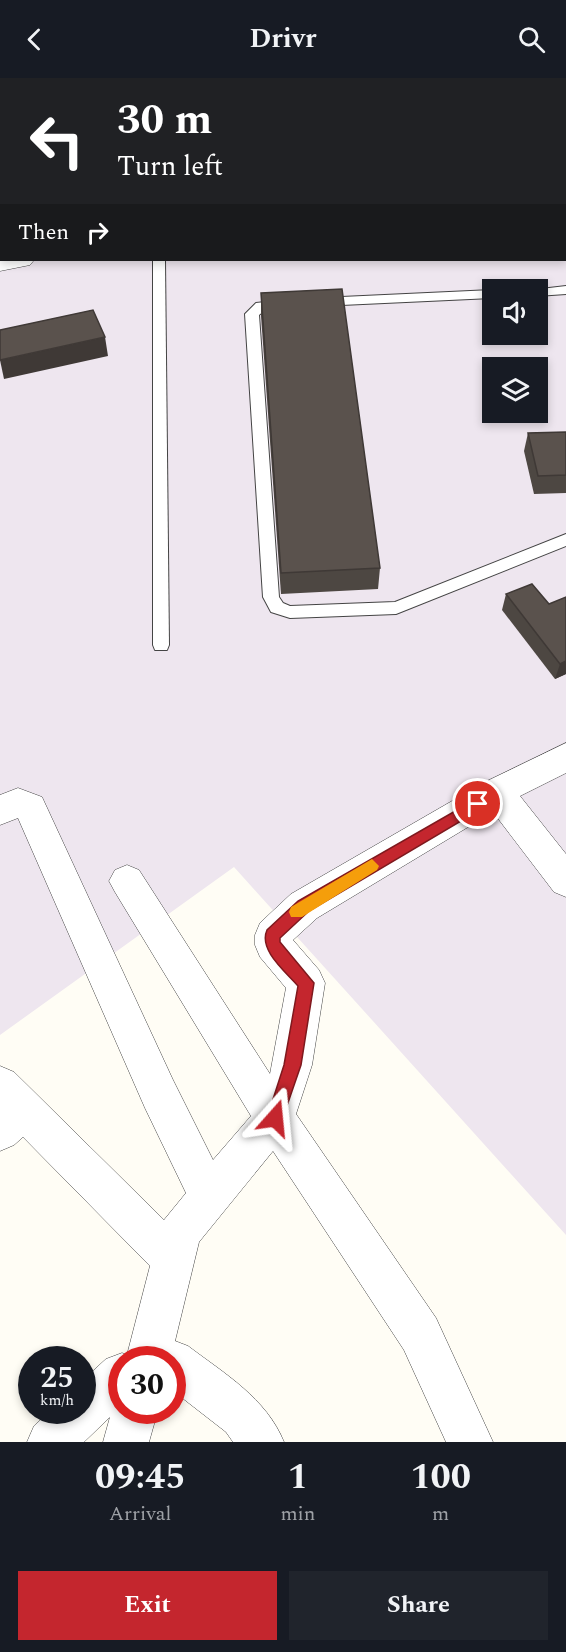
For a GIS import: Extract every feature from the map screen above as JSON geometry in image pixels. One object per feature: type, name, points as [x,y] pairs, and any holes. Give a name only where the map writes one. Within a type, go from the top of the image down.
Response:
[{"type":"street","points":[[0,264],[16,261]]},
{"type":"street","points":[[153,1346],[180,1232],[275,1118],[292,1065],[306,983],[273,945],[273,935],[304,906],[497,792],[566,757]]},
{"type":"street","points":[[497,792],[566,881]]},
{"type":"street","points":[[0,810],[18,803],[30,807],[159,1094],[210,1198]]},
{"type":"street","points":[[127,881],[275,1118],[420,1334],[470,1442]]},
{"type":"street","points":[[7,1109],[173,1258]]},
{"type":"street","points":[[186,1382],[242,1416],[261,1442]]},
{"type":"street","points":[[50,1442],[108,1394]]},
{"type":"street","points":[[126,1442],[131,1424]]},
{"type":"lane","points":[[159,261],[161,645]]},
{"type":"lane","points":[[548,291],[566,290]]},
{"type":"lane","points":[[482,294],[261,306],[252,314],[271,597],[277,608],[290,612],[396,608],[566,540]]},
{"type":"shaded area","points":[[0,261],[566,261],[566,1235],[234,867],[0,1035]]},
{"type":"building","points":[[342,289],[380,568],[281,573],[261,293]]},
{"type":"building","points":[[93,310],[105,337],[0,360],[0,330]]},
{"type":"building","points":[[566,432],[566,475],[538,476],[528,433]]},
{"type":"building","points":[[532,584],[549,604],[566,597],[566,661],[560,664],[506,594]]},
{"type":"slow traffic","points":[[297,912],[372,866]]},
{"type":"route","points":[[275,1118],[292,1065],[306,983],[273,945],[273,935],[304,906],[478,804]]}]
